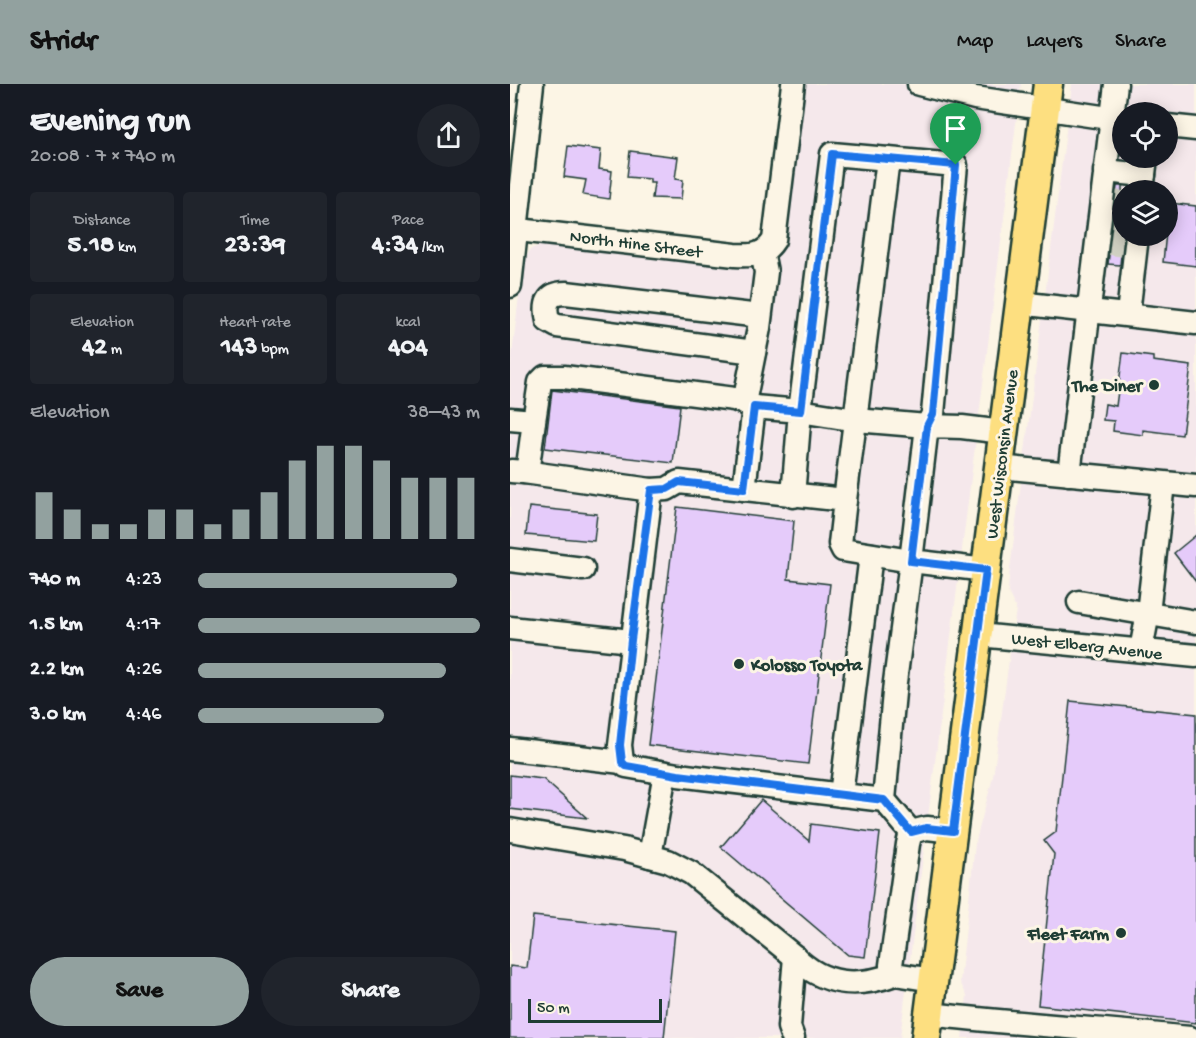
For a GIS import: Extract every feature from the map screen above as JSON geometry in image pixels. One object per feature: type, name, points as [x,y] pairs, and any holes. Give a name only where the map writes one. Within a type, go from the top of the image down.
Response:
[{"type":"main road","name":"West Wisconsin Avenue","points":[[927,1026],[1046,97]]},
{"type":"street","points":[[510,286],[513,229],[532,84]]},
{"type":"street","points":[[744,489],[754,352],[766,272],[762,252],[770,247],[774,240],[793,84]]},
{"type":"street","points":[[920,84],[1046,97],[1112,118]]},
{"type":"street","points":[[1116,84],[1116,102]]},
{"type":"street","points":[[1178,127],[1196,129]]},
{"type":"street","points":[[1112,138],[1105,171],[1112,222]]},
{"type":"street","points":[[793,495],[832,154],[956,165],[933,414],[927,426],[895,682],[884,800]]},
{"type":"street","points":[[888,159],[840,544],[843,550],[849,552],[986,570]]},
{"type":"street","points":[[1105,171],[1144,174]]},
{"type":"street","name":"North Hine Street","points":[[513,229],[735,255],[753,256],[762,252]]},
{"type":"street","points":[[1069,474],[1089,310],[1112,232]]},
{"type":"street","points":[[1116,246],[1128,314]]},
{"type":"street","points":[[754,352],[557,326],[548,321],[546,312],[551,297],[557,293],[566,293],[760,316]]},
{"type":"street","points":[[1019,303],[1196,323]]},
{"type":"street","points":[[517,471],[528,466],[540,382],[545,377],[564,377],[734,399],[749,405],[856,420],[1003,432]]},
{"type":"street","points":[[510,419],[534,421]]},
{"type":"street","points":[[999,466],[1196,486]]},
{"type":"street","points":[[517,471],[651,490],[667,489],[679,482],[845,500]]},
{"type":"street","points":[[1141,650],[1148,613],[1163,484]]},
{"type":"street","points":[[622,762],[620,745],[631,640],[651,490]]},
{"type":"street","points":[[841,795],[871,555]]},
{"type":"street","points":[[510,560],[583,568]]},
{"type":"street","points":[[1079,602],[1196,622]]},
{"type":"street","points":[[510,628],[631,640]]},
{"type":"street","name":"West Elberg Avenue","points":[[978,635],[1196,656]]},
{"type":"street","points":[[510,749],[622,762],[626,766],[665,773],[884,800],[911,832]]},
{"type":"street","points":[[650,856],[665,773]]},
{"type":"street","points":[[911,832],[927,828],[953,831]]},
{"type":"street","points":[[510,830],[624,849],[668,861],[692,873],[807,969],[820,977],[865,983],[895,974],[933,981]]},
{"type":"street","points":[[895,974],[891,971],[891,965],[911,832]]},
{"type":"street","points":[[794,1038],[789,1027],[795,957]]},
{"type":"street","points":[[927,1026],[1009,1023],[1190,1038]]},
{"type":"shaded area","points":[[803,84],[1021,84],[900,1038],[510,1038],[510,372],[523,261],[531,249],[545,243],[753,268],[773,260],[784,242]]},
{"type":"shaded area","points":[[1072,84],[1196,84],[1196,1038],[962,1038],[967,996],[960,982],[975,844],[993,777],[1016,609],[1008,592]]},
{"type":"building","points":[[568,146],[601,150],[599,169],[612,171],[609,199],[583,195],[586,180],[564,177]]},
{"type":"building","points":[[630,151],[678,157],[675,179],[683,180],[681,199],[652,198],[654,183],[650,183],[650,179],[627,177]]},
{"type":"building","points":[[1178,204],[1196,206],[1196,266],[1163,262],[1165,246],[1178,246]]},
{"type":"building","points":[[1112,229],[1112,246],[1122,246],[1120,265],[1108,264]]},
{"type":"building","name":"The Diner","points":[[1123,353],[1153,357],[1153,361],[1191,366],[1182,435],[1143,430],[1143,435],[1113,431],[1114,421],[1103,420],[1105,404],[1116,406]]},
{"type":"building","points":[[552,390],[680,406],[673,463],[545,448]]},
{"type":"building","points":[[529,507],[597,514],[594,541],[526,535]]},
{"type":"building","name":"Kolosso Toyota","points":[[677,507],[794,521],[788,579],[830,584],[808,764],[648,745]]},
{"type":"building","points":[[1196,535],[1196,582],[1174,553]]},
{"type":"building","name":"Fleet Farm","points":[[1070,701],[1196,714],[1196,1023],[1038,1005],[1054,854],[1044,841],[1056,832]]},
{"type":"building","points":[[510,775],[543,779],[587,818],[510,809]]},
{"type":"building","points":[[761,800],[809,841],[811,824],[880,833],[865,957],[848,955],[721,847]]},
{"type":"building","points":[[533,916],[675,931],[664,1038],[510,1038],[510,966],[527,968]]},
{"type":"tunnel","points":[[1108,223],[1112,223]]},
{"type":"tunnel","points":[[1105,243],[1112,244]]},
{"type":"place","name":"The Diner","points":[[1154,385]]},
{"type":"place","name":"Kolosso Toyota","points":[[739,664]]},
{"type":"place","name":"Fleet Farm","points":[[1121,933]]},
{"type":"route","points":[[832,154],[956,165],[933,414],[927,426],[911,561],[986,570],[953,831],[927,828],[911,832],[884,800],[678,775],[626,766],[622,762],[620,745],[651,490],[667,489],[679,482],[744,489],[754,407],[801,411],[832,154]]}]
